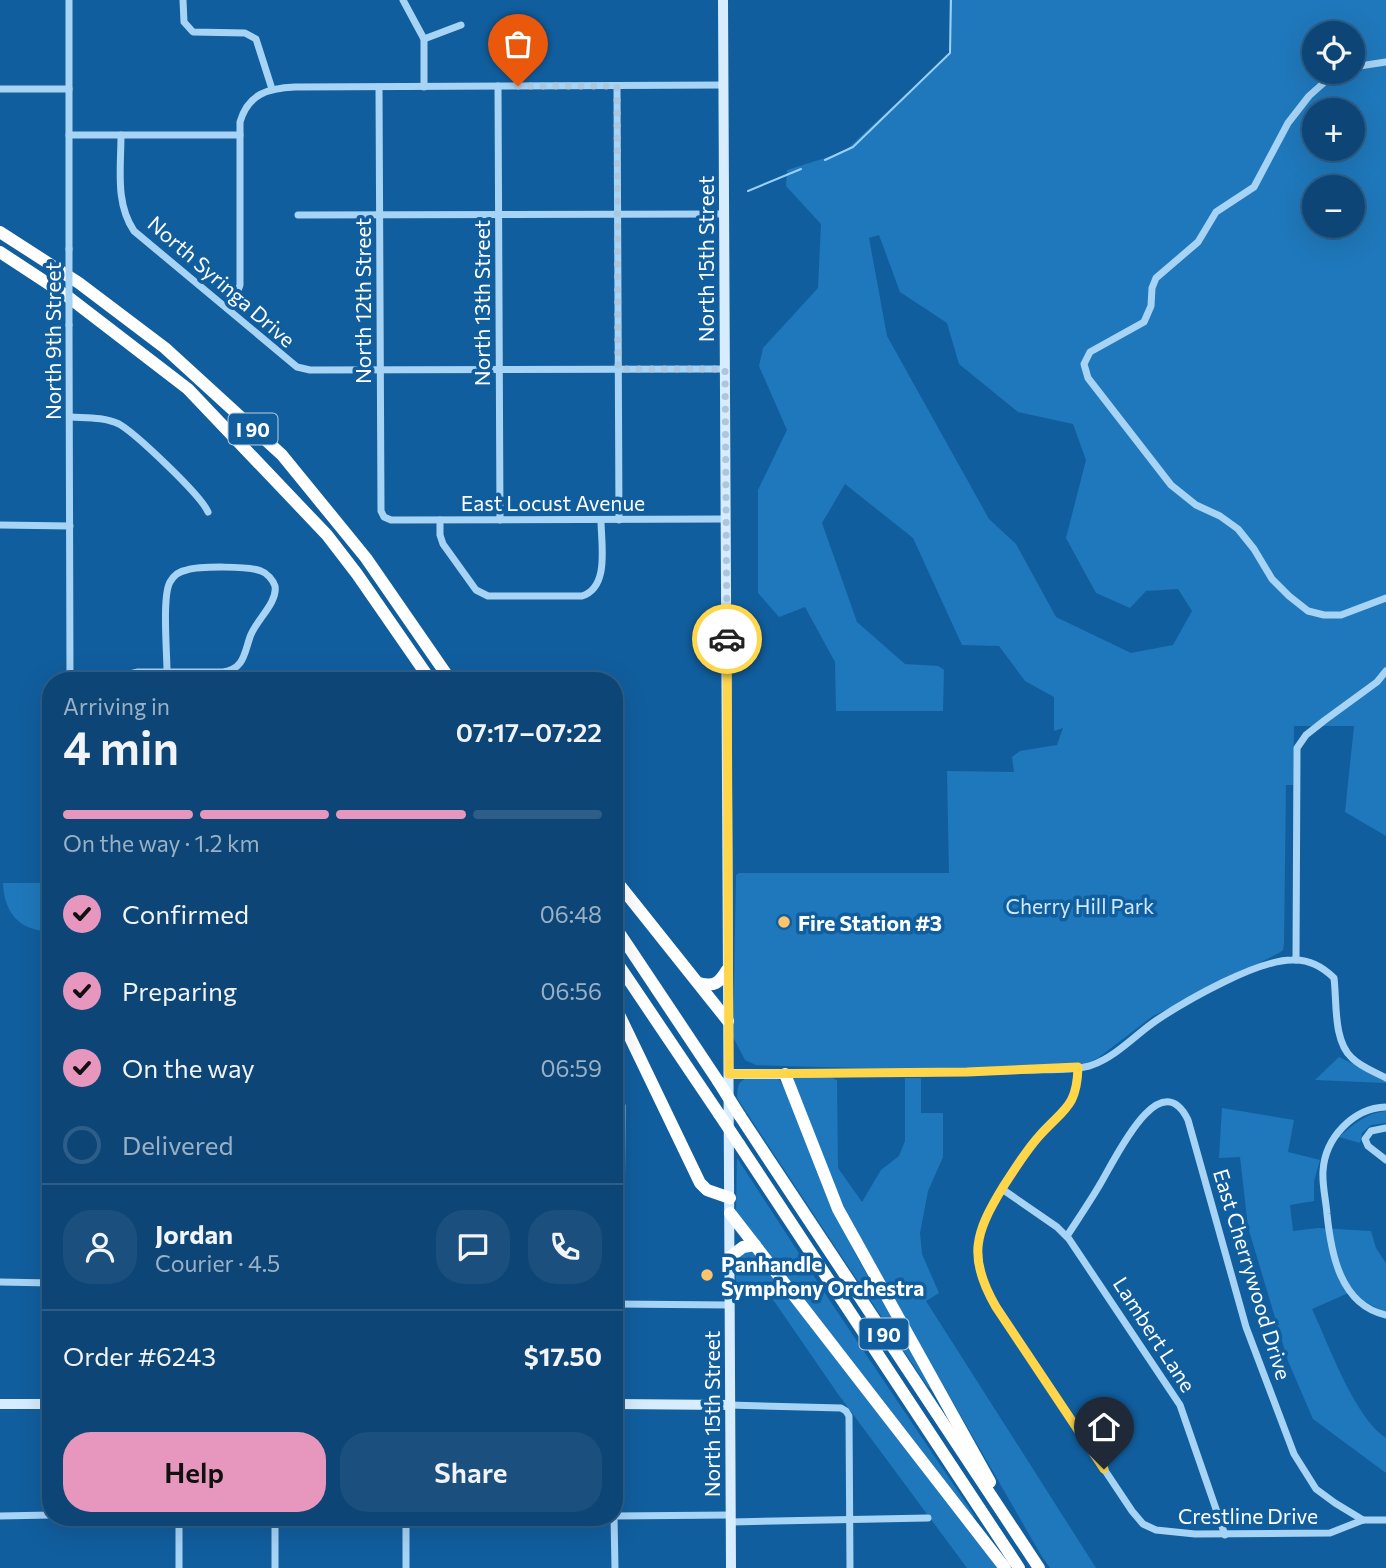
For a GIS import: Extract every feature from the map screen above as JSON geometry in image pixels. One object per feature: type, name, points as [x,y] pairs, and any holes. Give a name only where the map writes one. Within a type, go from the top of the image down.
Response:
[{"type":"highway","name":"I 90","points":[[0,232],[79,283],[165,348],[282,455],[344,530],[445,672]]},
{"type":"highway","name":"I 90","points":[[0,252],[77,303],[188,389],[327,536],[357,574],[425,672]]},
{"type":"highway","name":"I 90","points":[[399,604],[455,672]]},
{"type":"highway","points":[[623,889],[728,1021]]},
{"type":"highway","name":"I 90","points":[[623,938],[723,1078],[740,1116],[1039,1568]]},
{"type":"highway","points":[[699,983],[717,984],[727,970]]},
{"type":"highway","name":"I 90","points":[[623,971],[1019,1568]]},
{"type":"highway","points":[[623,1023],[700,1183],[707,1190],[730,1198]]},
{"type":"highway","points":[[785,1074],[838,1209],[1028,1553]]},
{"type":"highway","name":"I 90","points":[[730,1213],[1005,1568]]},
{"type":"highway","points":[[730,1257],[743,1247],[755,1245]]},
{"type":"main road","name":"North 15th Street","points":[[723,0],[729,893],[728,1021],[723,1078],[730,1198],[731,1568]]},
{"type":"main road","points":[[723,1078],[785,1074]]},
{"type":"main road","points":[[0,1404],[42,1404]]},
{"type":"main road","points":[[623,1404],[729,1405]]},
{"type":"street","name":"North 9th Street","points":[[68,0],[70,672]]},
{"type":"street","points":[[183,0],[184,22],[193,32],[245,33],[256,39],[272,89]]},
{"type":"street","points":[[403,0],[424,39],[424,87]]},
{"type":"street","points":[[424,39],[461,25]]},
{"type":"street","points":[[1365,65],[1386,62]]},
{"type":"street","points":[[1322,84],[1308,96],[1288,123],[1254,187],[1216,212],[1198,242],[1156,278],[1152,288],[1152,306],[1144,322],[1090,352],[1084,364],[1088,379],[1171,485],[1196,505],[1220,516],[1238,529],[1254,548],[1272,579],[1308,611],[1341,615],[1386,598]]},
{"type":"street","points":[[227,307],[236,296],[240,285],[240,122],[254,97],[272,89],[295,87],[724,85]]},
{"type":"street","name":"North 13th Street","points":[[498,86],[500,520]]},
{"type":"street","points":[[617,86],[619,520]]},
{"type":"street","name":"North 12th Street","points":[[379,87],[383,515]]},
{"type":"street","points":[[0,89],[69,89]]},
{"type":"street","points":[[69,135],[240,135]]},
{"type":"street","name":"North Syringa Drive","points":[[121,135],[121,204],[129,224],[142,239],[298,367],[310,370],[380,370]]},
{"type":"street","points":[[299,215],[724,214]]},
{"type":"street","points":[[380,370],[725,369]]},
{"type":"street","points":[[71,417],[100,418],[123,427],[191,490],[208,512]]},
{"type":"street","name":"East Locust Avenue","points":[[383,515],[391,520],[725,519]]},
{"type":"street","points":[[440,520],[439,535],[443,544],[471,584],[483,595],[582,596],[595,590],[600,577],[601,520]]},
{"type":"street","points":[[0,526],[70,526]]},
{"type":"street","points":[[138,672],[167,672],[223,672],[237,667],[244,657],[253,628],[274,598],[275,588],[271,579],[264,572],[248,569],[190,569],[174,577],[166,593],[167,672]]},
{"type":"street","points":[[1296,960],[1297,748],[1306,735],[1377,681],[1386,671]]},
{"type":"street","points":[[785,1074],[967,1072],[1090,1066],[1103,1060],[1157,1019],[1225,982],[1268,964],[1296,960],[1315,963],[1334,978],[1339,1030],[1344,1049],[1363,1066],[1386,1078]]},
{"type":"street","name":"Crestline Drive","points":[[1078,1067],[1074,1098],[1039,1137],[1002,1189],[984,1221],[977,1245],[980,1272],[996,1307],[1137,1518],[1156,1530],[1225,1535],[1330,1533],[1363,1520],[1386,1520]]},
{"type":"street","name":"East Cherrywood Drive","points":[[1067,1236],[1136,1122],[1148,1110],[1165,1103],[1179,1107],[1188,1120],[1246,1327],[1294,1454],[1316,1489],[1363,1520]]},
{"type":"street","points":[[1386,1107],[1367,1110],[1349,1121],[1336,1135],[1323,1169],[1329,1236],[1337,1268],[1356,1298],[1369,1309],[1386,1315]]},
{"type":"street","points":[[1386,1128],[1371,1131],[1366,1139],[1368,1146],[1386,1160]]},
{"type":"street","name":"Lambert Lane","points":[[1002,1189],[1067,1236],[1181,1405],[1225,1535]]},
{"type":"street","points":[[0,1282],[42,1283]]},
{"type":"street","points":[[623,1304],[730,1305]]},
{"type":"street","points":[[729,1405],[841,1408],[846,1411],[849,1416],[849,1568]]},
{"type":"street","points":[[0,1516],[42,1515]]},
{"type":"street","points":[[623,1517],[928,1518]]},
{"type":"street","points":[[178,1526],[179,1568]]},
{"type":"street","points":[[275,1526],[275,1568]]},
{"type":"street","points":[[406,1526],[406,1568]]},
{"type":"street","points":[[614,1526],[615,1568]]},
{"type":"green space","name":"Cherry Hill Park","points":[[949,0],[1386,0],[1386,836],[1345,812],[1354,726],[1294,726],[1293,785],[1286,785],[1283,950],[1153,1016],[1098,1058],[1087,1063],[922,1068],[756,1065],[745,1060],[733,1037],[736,875],[949,873],[947,771],[1014,772],[1012,757],[1020,751],[1057,745],[1063,728],[1054,731],[1054,697],[1025,681],[999,646],[962,645],[913,538],[845,484],[822,523],[857,622],[905,664],[938,666],[944,670],[943,711],[836,711],[835,662],[805,607],[779,617],[758,593],[758,490],[787,430],[759,366],[763,348],[818,288],[821,224],[786,186],[787,170],[844,152],[949,54]],"holes":[[[879,235],[900,292],[947,323],[959,364],[1018,412],[1073,424],[1086,460],[1066,538],[1096,593],[1130,608],[1146,591],[1178,589],[1192,611],[1173,645],[1131,653],[1056,617],[1016,544],[989,519],[887,336],[869,238]]]},
{"type":"green space","points":[[3,883],[42,883],[42,930],[29,928],[15,918],[6,903]]},
{"type":"green space","points":[[1339,1057],[1386,1080],[1386,1083],[1315,1080]]},
{"type":"green space","points":[[798,1075],[837,1080],[838,1168],[862,1202],[881,1170],[899,1156],[905,1141],[905,1078],[921,1078],[921,1113],[943,1113],[943,1157],[928,1191],[920,1233],[922,1254],[939,1293],[926,1301],[1096,1568],[1050,1568],[1041,1555],[856,1234],[791,1081]]},
{"type":"green space","points":[[750,1077],[778,1078],[786,1090],[833,1209],[933,1391],[927,1386],[737,1098],[739,1084]]},
{"type":"green space","points":[[1222,1108],[1294,1120],[1288,1152],[1320,1160],[1314,1181],[1314,1201],[1290,1205],[1293,1231],[1318,1228],[1371,1231],[1376,1248],[1386,1263],[1386,1313],[1360,1299],[1353,1291],[1312,1309],[1353,1397],[1374,1428],[1386,1438],[1386,1473],[1313,1419],[1288,1361],[1248,1227],[1240,1157],[1219,1158]]},
{"type":"green space","points":[[1386,1111],[1386,1123],[1371,1125],[1362,1133],[1360,1143],[1339,1137],[1366,1117]]},
{"type":"green space","points":[[737,1158],[976,1518],[970,1515],[736,1212]]},
{"type":"green space","points":[[743,1251],[754,1251],[999,1568],[967,1568],[838,1394],[763,1285],[736,1285],[737,1263]]},
{"type":"waterway","points":[[825,160],[853,147],[950,53],[951,0]]},
{"type":"waterway","points":[[748,191],[801,169]]},
{"type":"way so far","points":[[518,86],[617,86],[618,369],[725,369],[727,639]]},
{"type":"place","name":"Fire Station #3","points":[[784,922]]},
{"type":"place","name":"Panhandle Symphony Orchestra","points":[[707,1275]]},
{"type":"route","points":[[727,639],[729,1074],[967,1072],[1078,1067],[1074,1098],[1020,1161],[1002,1189],[980,1230],[977,1255],[983,1282],[996,1307],[1104,1469]]}]
